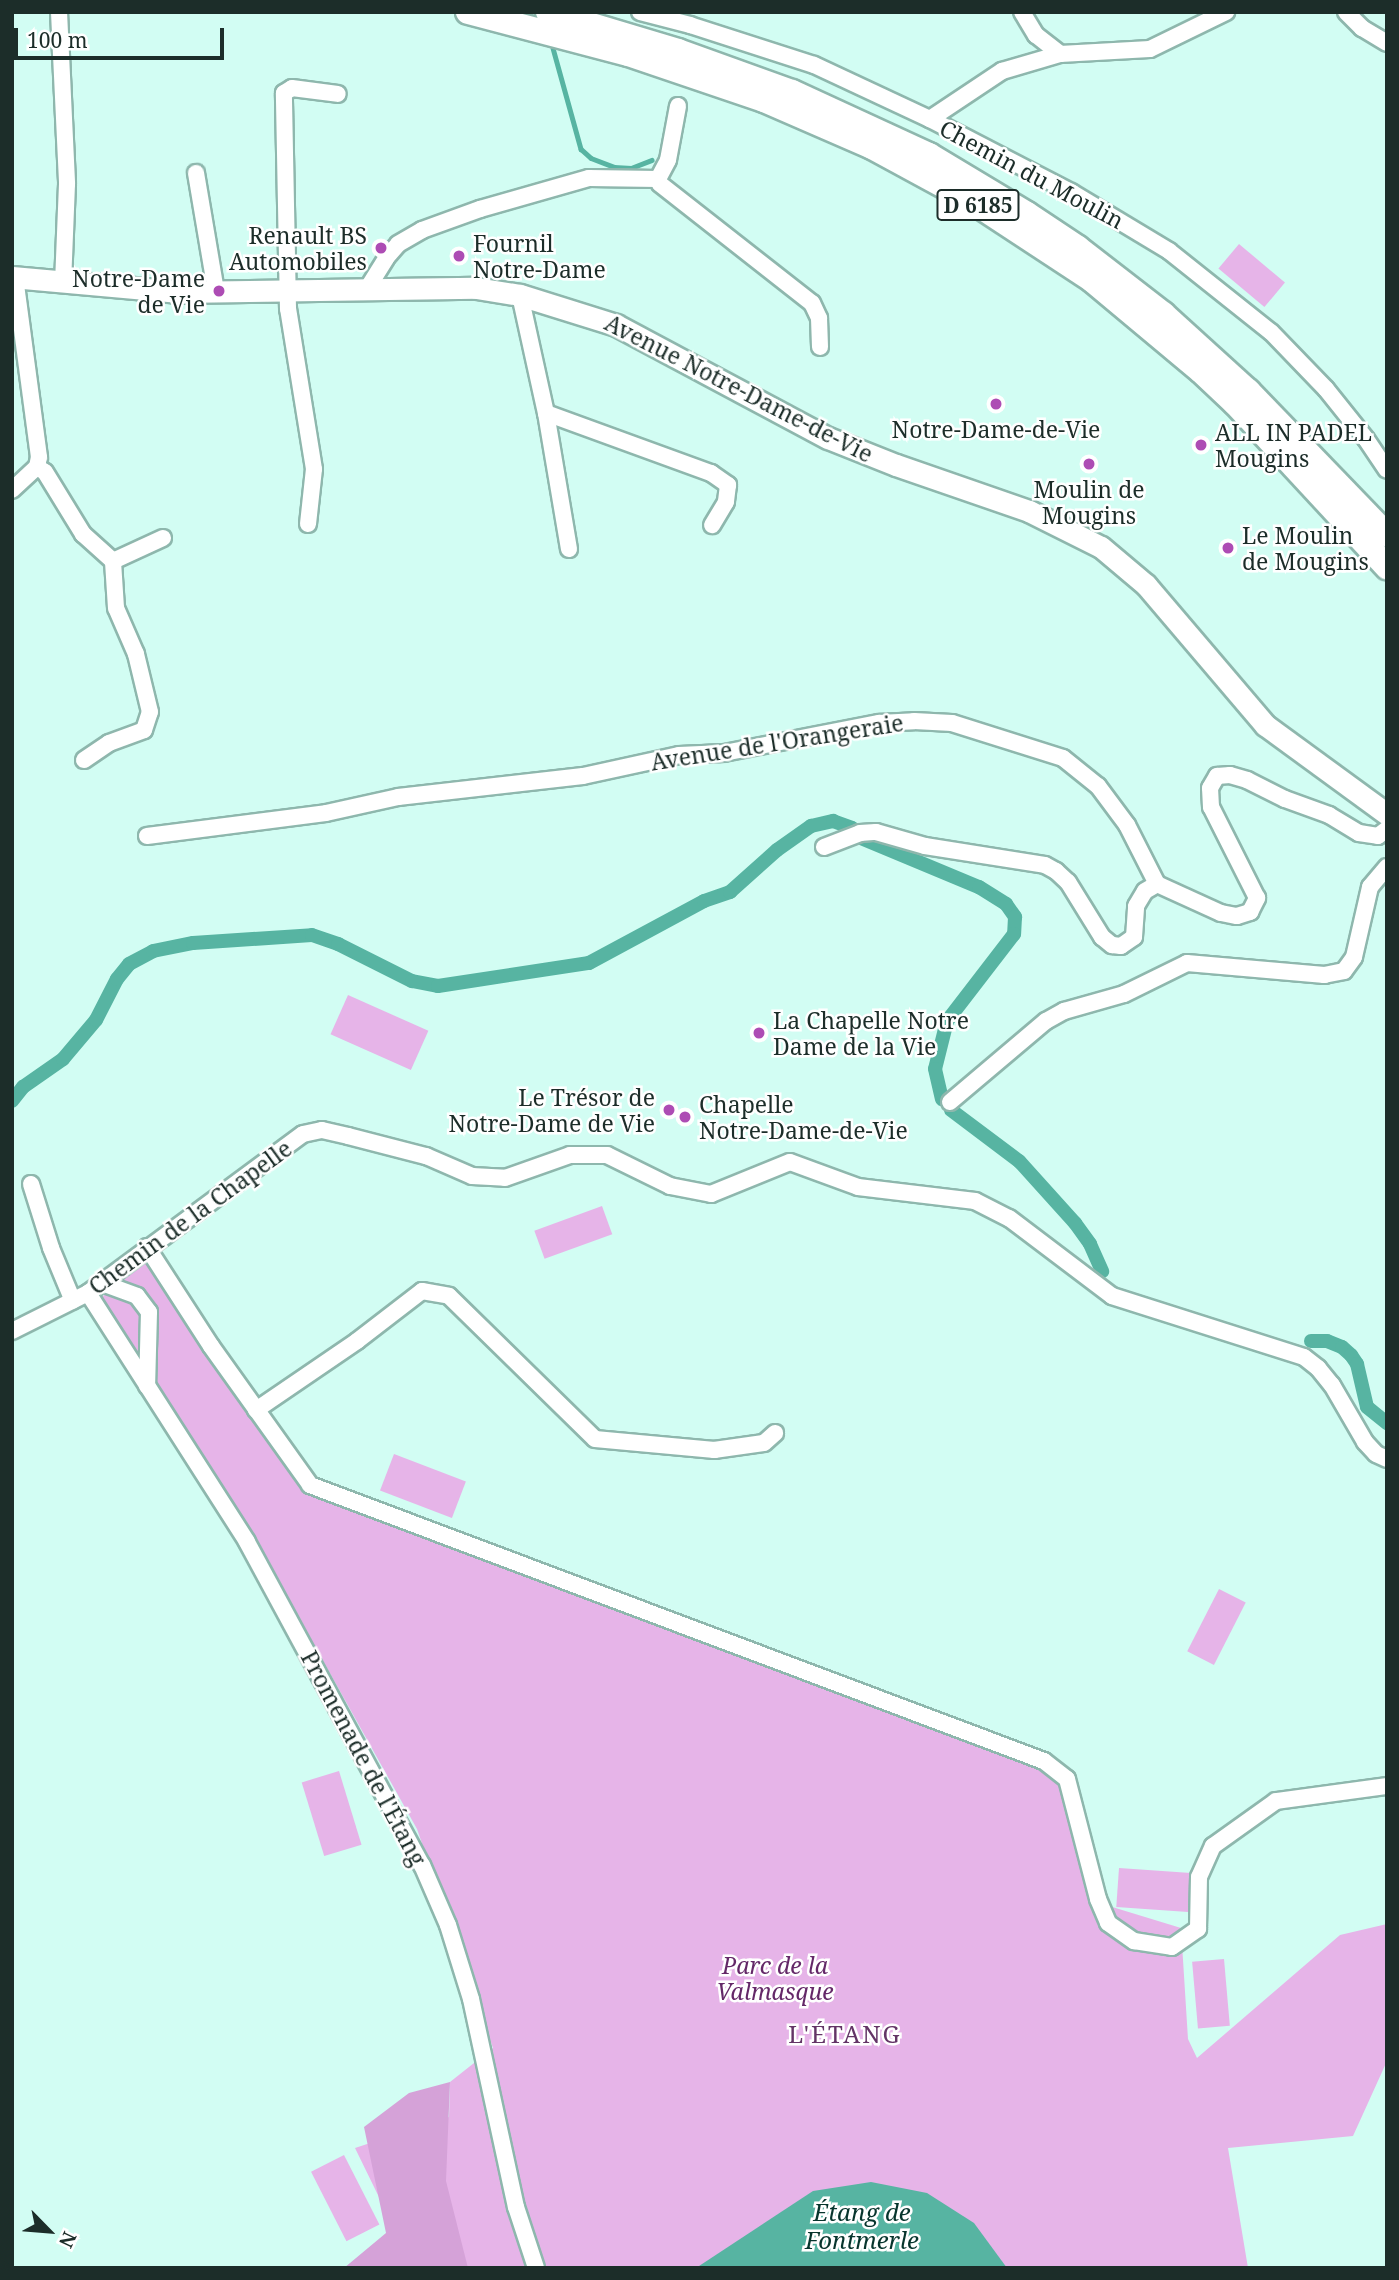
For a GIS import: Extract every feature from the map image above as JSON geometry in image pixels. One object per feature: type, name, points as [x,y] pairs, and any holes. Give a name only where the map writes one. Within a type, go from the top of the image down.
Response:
[{"type":"highway","name":"D 6185","points":[[468,12],[616,50],[741,92],[872,147],[975,203],[1092,281],[1201,371],[1235,403],[1387,567]]},
{"type":"highway","name":"D 6185","points":[[548,12],[678,51],[792,92],[929,155],[1027,214],[1089,256],[1163,314],[1258,400],[1387,535]]},
{"type":"main road","name":"Avenue Notre-Dame-de-Vie","points":[[13,277],[179,292],[450,287],[520,295],[616,325],[828,438],[896,465],[1029,511],[1101,547],[1146,585],[1230,688],[1265,725],[1387,814]]},
{"type":"street","points":[[59,12],[67,184],[63,282]]},
{"type":"street","name":"Chemin du Moulin","points":[[640,12],[690,24],[814,65],[930,119],[1071,192],[1169,251],[1271,332],[1326,389],[1387,470]]},
{"type":"street","points":[[1022,12],[1036,36],[1060,54]]},
{"type":"street","points":[[930,119],[1002,71],[1060,54],[1150,49],[1226,12]]},
{"type":"street","points":[[1346,12],[1362,28],[1387,43]]},
{"type":"street","points":[[307,524],[313,494],[313,458],[288,309],[284,93],[292,88],[338,94]]},
{"type":"street","points":[[658,179],[668,160],[678,106]]},
{"type":"street","points":[[196,173],[216,291]]},
{"type":"street","points":[[367,289],[392,251],[422,230],[480,209],[589,178],[658,179]]},
{"type":"street","points":[[658,179],[660,184],[811,303],[819,318],[820,347]]},
{"type":"street","points":[[12,490],[37,467],[38,448],[13,277]]},
{"type":"street","points":[[520,295],[547,413],[569,549]]},
{"type":"street","points":[[547,413],[711,473],[728,485],[726,502],[712,525]]},
{"type":"street","points":[[37,467],[45,472],[83,534],[113,561],[116,608],[136,654],[150,712],[144,730],[108,743],[83,760]]},
{"type":"street","points":[[113,561],[163,538]]},
{"type":"street","name":"Avenue de l'Orangeraie","points":[[147,836],[326,813],[398,797],[583,776],[669,757],[724,753],[879,723],[914,721],[952,723],[1063,758],[1098,786],[1127,825],[1157,884]]},
{"type":"street","points":[[824,847],[854,834],[876,832],[925,846],[1045,865],[1068,882],[1097,932],[1111,945],[1128,944],[1134,937],[1136,906],[1145,891],[1157,884],[1221,912],[1237,916],[1250,912],[1257,898],[1211,807],[1210,788],[1217,776],[1230,775],[1247,780],[1285,799],[1329,816],[1359,833],[1378,836],[1387,829]]},
{"type":"street","points":[[950,1102],[1046,1021],[1074,1008],[1124,994],[1187,963],[1324,975],[1344,971],[1354,957],[1370,887],[1387,867]]},
{"type":"street","name":"Chemin de la Chapelle","points":[[12,1331],[102,1283],[147,1247],[303,1134],[322,1130],[426,1156],[472,1176],[505,1178],[570,1155],[607,1155],[670,1186],[711,1194],[790,1162],[858,1187],[975,1201],[1009,1218],[1112,1296],[1304,1357],[1332,1385],[1365,1442],[1376,1454],[1387,1459]]},
{"type":"street","name":"Promenade de l'Étang","points":[[31,1184],[51,1248],[80,1297],[147,1386],[247,1542],[422,1865],[448,1925],[471,1999],[516,2207],[536,2268]]},
{"type":"street","points":[[147,1247],[305,1480],[318,1489],[1044,1760],[1066,1779],[1098,1899],[1108,1923],[1134,1941],[1172,1947],[1198,1929],[1199,1877],[1213,1846],[1276,1801],[1387,1786]]},
{"type":"street","points":[[102,1283],[137,1296],[149,1312],[147,1386]]},
{"type":"street","points":[[256,1410],[358,1341],[422,1291],[449,1296],[595,1439],[714,1450],[764,1443],[775,1433]]},
{"type":"green space","points":[[1239,244],[1285,283],[1264,307],[1218,269]]},
{"type":"green space","points":[[348,995],[428,1031],[411,1070],[331,1034]]},
{"type":"green space","points":[[602,1206],[612,1234],[545,1259],[534,1231]]},
{"type":"green space","name":"Parc de la Valmasque","points":[[145,1261],[308,1493],[1076,1782],[1109,1906],[1181,1928],[1188,2039],[1197,2058],[1340,1935],[1387,1924],[1387,2061],[1353,2136],[1228,2148],[1248,2268],[451,2268],[396,2232],[355,2148],[449,2117],[450,2082],[493,2048],[417,1829],[260,1548],[103,1305],[103,1296]]},
{"type":"green space","points":[[394,1454],[466,1482],[452,1518],[380,1490]]},
{"type":"green space","points":[[1219,1589],[1246,1603],[1214,1665],[1187,1651]]},
{"type":"green space","points":[[339,1771],[362,1845],[324,1856],[302,1782]]},
{"type":"green space","points":[[1119,1868],[1191,1873],[1188,1912],[1116,1907]]},
{"type":"green space","points":[[1224,1959],[1230,2026],[1198,2029],[1192,1962]]},
{"type":"green space","points":[[344,2155],[379,2224],[346,2241],[311,2172]]},
{"type":"shaded area","points":[[450,2082],[446,2181],[468,2268],[344,2268],[386,2233],[364,2127],[409,2093]]},
{"type":"water","name":"Étang de Fontmerle","points":[[871,2182],[927,2193],[974,2223],[1007,2268],[696,2268],[813,2191]]},
{"type":"waterway","points":[[553,48],[581,149],[591,158],[614,167],[631,168],[652,160]]},
{"type":"waterway","points":[[12,1101],[23,1087],[63,1059],[96,1020],[117,979],[129,964],[153,951],[193,943],[312,935],[338,944],[412,981],[438,986],[589,963],[704,901],[730,892],[777,850],[811,826],[833,821],[852,828],[861,838],[979,887],[1006,904],[1015,917],[1014,934],[947,1021],[935,1069],[942,1099]]},
{"type":"waterway","points":[[951,1110],[1019,1161],[1075,1223],[1090,1244],[1102,1271]]},
{"type":"waterway","points":[[1311,1341],[1327,1341],[1342,1347],[1351,1355],[1357,1364],[1367,1407],[1387,1423]]},
{"type":"place","name":"Renault BS Automobiles","points":[[381,248]]},
{"type":"place","name":"Fournil Notre-Dame","points":[[459,256]]},
{"type":"place","name":"Notre-Dame de Vie","points":[[219,291]]},
{"type":"place","name":"Notre-Dame-de-Vie","points":[[996,404]]},
{"type":"place","name":"ALL IN PADEL Mougins","points":[[1201,445]]},
{"type":"place","name":"Moulin de Mougins","points":[[1089,464]]},
{"type":"place","name":"Le Moulin de Mougins","points":[[1228,548]]},
{"type":"place","name":"La Chapelle Notre Dame de la Vie","points":[[759,1033]]},
{"type":"place","name":"Le Trésor de Notre-Dame de Vie","points":[[669,1110]]},
{"type":"place","name":"Chapelle Notre-Dame-de-Vie","points":[[685,1117]]},
{"type":"district","name":"L'ÉTANG","points":[[845,2034]]}]
